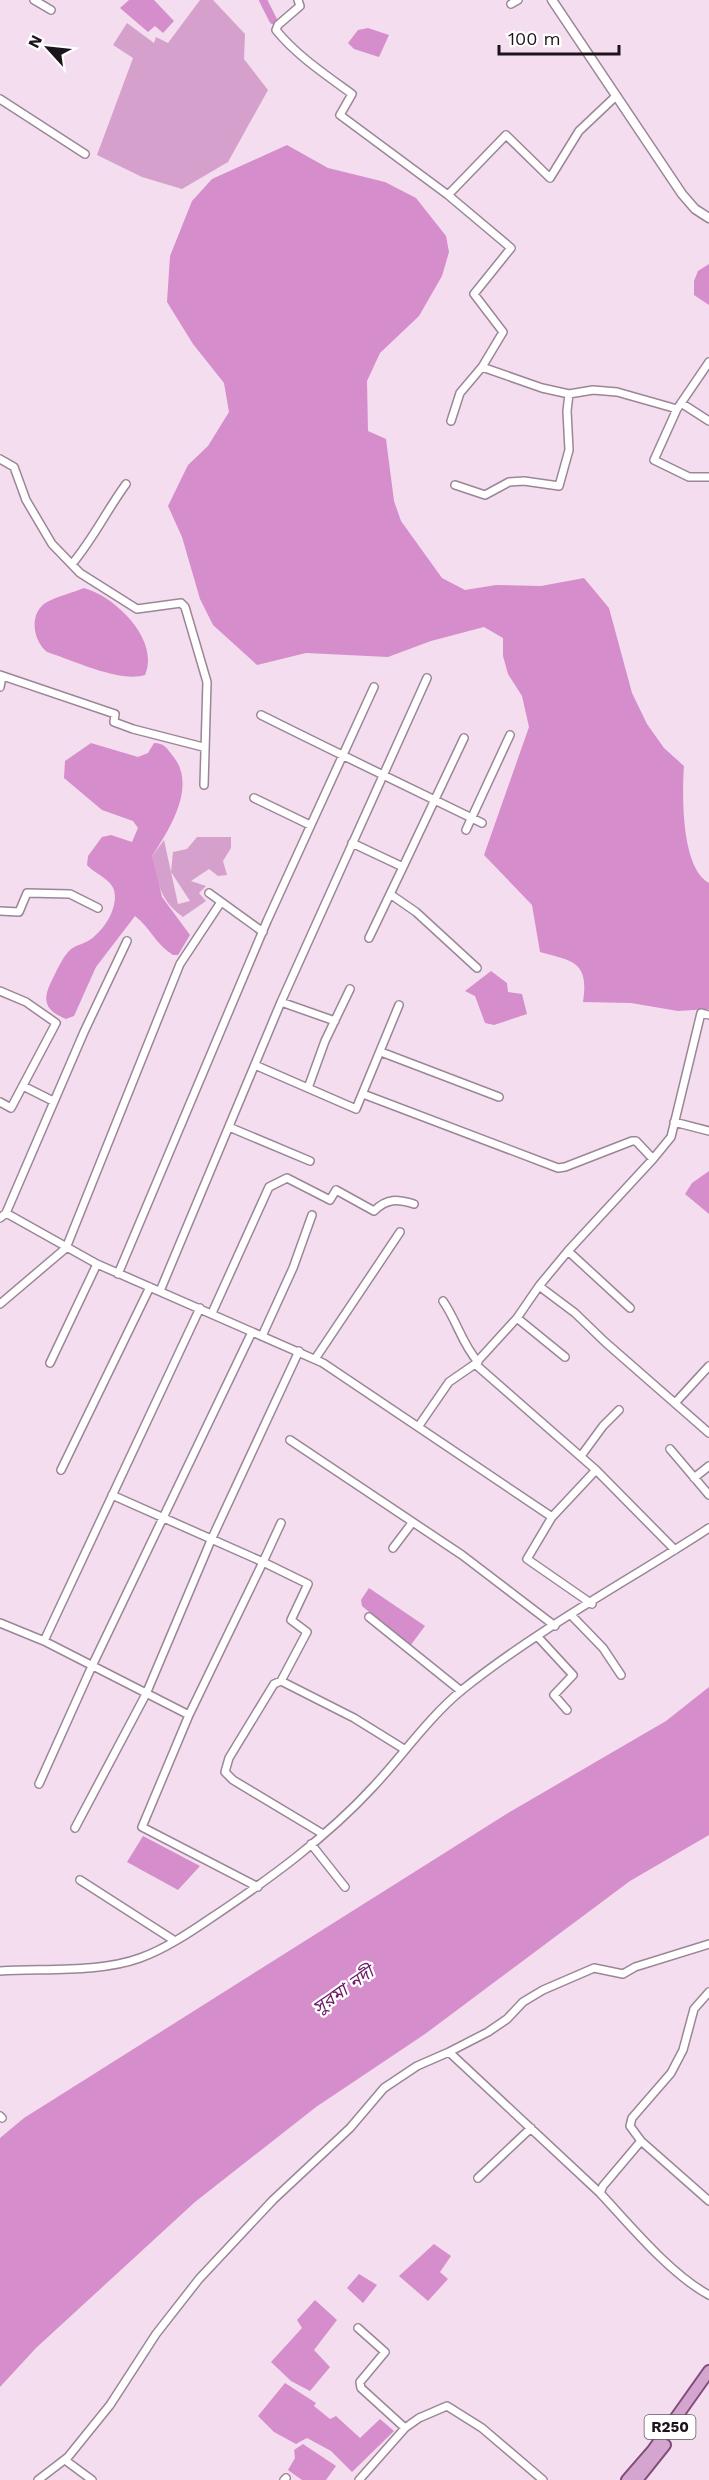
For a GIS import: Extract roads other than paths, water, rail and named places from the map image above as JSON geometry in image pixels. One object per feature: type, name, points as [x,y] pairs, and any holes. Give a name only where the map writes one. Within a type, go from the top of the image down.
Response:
[{"type":"main road","name":"R250","points":[[627,2480],[653,2450],[709,2371]]},
{"type":"main road","name":"R250","points":[[638,2480],[709,2384]]},
{"type":"street","points":[[34,0],[51,10]]},
{"type":"street","points":[[298,0],[300,6],[278,25],[276,30],[290,48],[306,56],[321,71],[352,94],[340,115],[448,195],[511,248],[474,294],[503,332],[482,368],[460,393],[451,421]]},
{"type":"street","points":[[552,0],[682,194],[694,209],[709,218]]},
{"type":"street","points":[[448,195],[506,135],[550,178],[579,131],[616,96]]},
{"type":"street","points":[[0,99],[85,154]]},
{"type":"street","points":[[709,362],[679,406],[654,460],[688,477],[709,477]]},
{"type":"street","points":[[482,368],[542,388],[569,394],[593,390],[617,392],[679,406],[709,421]]},
{"type":"street","points":[[455,485],[485,495],[509,482],[524,481],[559,486],[569,450],[567,411],[569,394]]},
{"type":"street","points":[[0,459],[14,466],[26,500],[44,532],[80,573],[137,609],[181,603],[185,607],[207,682],[203,747],[204,784]]},
{"type":"street","points":[[72,564],[100,527],[126,484]]},
{"type":"street","points":[[0,687],[1,675],[115,714],[114,722],[133,729],[203,747]]},
{"type":"street","points":[[160,1291],[281,1002],[382,773],[427,678]]},
{"type":"street","points":[[118,1274],[263,932],[341,755],[374,687]]},
{"type":"street","points":[[261,715],[382,773],[406,788],[482,823]]},
{"type":"street","points":[[466,830],[510,735]]},
{"type":"street","points":[[369,938],[464,738]]},
{"type":"street","points":[[254,798],[310,825]]},
{"type":"street","points":[[351,843],[403,867]]},
{"type":"street","points":[[0,912],[19,912],[27,893],[70,894],[98,908]]},
{"type":"street","points":[[209,893],[263,932]]},
{"type":"street","points":[[390,894],[416,912],[477,968]]},
{"type":"street","points":[[0,1304],[66,1248],[180,964],[223,904]]},
{"type":"street","points":[[128,941],[53,1101],[3,1216],[118,1274],[299,1350],[552,1518]]},
{"type":"street","points":[[308,1088],[350,989]]},
{"type":"street","points":[[0,991],[26,1002],[56,1023],[25,1087],[11,1108],[0,1102]]},
{"type":"street","points":[[281,1002],[335,1021]]},
{"type":"street","points":[[255,1065],[356,1109],[399,1005]]},
{"type":"street","points":[[418,1427],[449,1382],[477,1363],[517,1318],[539,1286],[568,1251],[671,1137],[700,1013],[709,1015]]},
{"type":"street","points":[[381,1052],[499,1096]]},
{"type":"street","points":[[25,1087],[53,1101]]},
{"type":"street","points":[[363,1094],[558,1168],[632,1141],[636,1141],[653,1159]]},
{"type":"street","points":[[674,1122],[709,1131]]},
{"type":"street","points":[[229,1127],[310,1161]]},
{"type":"street","points":[[212,1313],[269,1187],[278,1180],[286,1178],[330,1200],[336,1190],[374,1211],[384,1201],[398,1200],[414,1204]]},
{"type":"street","points":[[262,1335],[293,1268],[312,1215]]},
{"type":"street","points":[[315,1359],[400,1232]]},
{"type":"street","points":[[568,1251],[630,1308]]},
{"type":"street","points":[[50,1363],[97,1264]]},
{"type":"street","points":[[539,1286],[575,1312],[604,1342],[709,1433]]},
{"type":"street","points":[[61,1470],[150,1287]]},
{"type":"street","points":[[443,1302],[456,1320],[464,1344],[477,1363],[596,1470],[675,1550]]},
{"type":"street","points":[[45,1641],[200,1308]]},
{"type":"street","points":[[517,1318],[565,1358]]},
{"type":"street","points":[[39,1784],[92,1666],[165,1518],[252,1332]]},
{"type":"street","points":[[75,1828],[146,1694],[212,1538],[299,1350]]},
{"type":"street","points":[[675,1402],[709,1366]]},
{"type":"street","points":[[581,1456],[603,1426],[619,1410]]},
{"type":"street","points":[[290,1440],[462,1555],[555,1626]]},
{"type":"street","points":[[670,1449],[709,1495]]},
{"type":"street","points":[[694,1478],[709,1466]]},
{"type":"street","points":[[592,1604],[527,1558],[552,1518],[596,1470]]},
{"type":"street","points":[[112,1495],[212,1538],[308,1584],[291,1620],[307,1632],[281,1682]]},
{"type":"street","points":[[258,1887],[142,1827],[189,1714],[281,1523]]},
{"type":"street","points":[[393,1548],[412,1523]]},
{"type":"street","points":[[0,1971],[76,1968],[139,1959],[175,1941],[258,1887],[323,1834],[373,1788],[405,1749],[461,1691],[537,1636],[592,1604],[709,1528]]},
{"type":"street","points":[[572,1616],[603,1648],[621,1675]]},
{"type":"street","points":[[369,1617],[461,1691]]},
{"type":"street","points":[[0,1623],[45,1641],[189,1714]]},
{"type":"street","points":[[537,1636],[573,1675],[554,1695],[567,1710]]},
{"type":"street","points":[[323,1834],[233,1780],[225,1772],[229,1758],[274,1684],[281,1682],[354,1718],[405,1749]]},
{"type":"street","points":[[311,1844],[345,1887]]},
{"type":"street","points":[[80,1880],[175,1941]]},
{"type":"street","points":[[38,2480],[65,2460],[110,2404],[156,2334],[199,2279],[273,2200],[350,2128],[384,2088],[417,2066],[488,2032],[507,2019],[523,2002],[543,1990],[594,1968],[623,1974],[635,1967],[709,1944]]},
{"type":"street","points":[[709,1992],[694,2009],[683,2050],[671,2073],[632,2118],[630,2126],[641,2141],[709,2201]]},
{"type":"street","points":[[449,2052],[600,2193],[648,2245],[695,2286],[709,2295]]},
{"type":"street","points":[[478,2178],[531,2128]]},
{"type":"street","points":[[600,2193],[603,2186],[641,2141]]},
{"type":"street","points":[[358,2328],[385,2352],[360,2382],[360,2388],[405,2428]]},
{"type":"street","points":[[359,2480],[405,2428],[419,2418],[447,2406],[482,2428],[543,2480]]},
{"type":"street","points":[[65,2460],[92,2480]]},
{"type":"water","points":[[129,0],[154,0],[174,21],[163,33],[155,26],[148,32],[120,8]]},
{"type":"water","points":[[368,28],[389,35],[379,57],[354,49],[348,43],[358,30]]},
{"type":"water","points":[[287,145],[328,168],[385,182],[416,198],[446,236],[449,252],[442,276],[419,316],[380,353],[367,381],[368,431],[386,439],[394,501],[401,521],[442,578],[465,590],[496,585],[541,586],[584,578],[609,608],[632,693],[647,724],[664,748],[684,766],[683,794],[688,847],[700,875],[709,883],[709,1009],[678,1011],[631,1003],[583,1002],[584,979],[581,971],[570,961],[540,952],[532,905],[484,855],[529,727],[522,696],[508,674],[503,656],[503,638],[484,627],[431,641],[388,657],[306,653],[257,665],[213,625],[200,599],[182,537],[168,506],[188,465],[208,446],[229,412],[224,383],[193,344],[167,302],[170,256],[192,201],[212,179]]},
{"type":"water","points":[[709,264],[709,305],[694,295],[694,281],[698,271]]},
{"type":"water","points":[[84,588],[109,600],[121,610],[141,634],[148,662],[145,675],[135,677],[110,673],[47,652],[42,647],[35,627],[37,613],[41,607],[51,600]]},
{"type":"water","points":[[91,743],[138,757],[148,753],[154,743],[160,744],[165,746],[179,767],[182,793],[179,806],[152,856],[162,897],[190,935],[178,955],[173,955],[135,916],[96,967],[74,1016],[66,1019],[48,1007],[46,996],[50,983],[68,952],[94,937],[104,926],[112,912],[115,897],[112,886],[87,865],[88,856],[102,837],[111,835],[132,842],[138,828],[133,821],[102,810],[64,778],[65,761]]},
{"type":"water","points":[[491,971],[507,983],[508,992],[522,994],[527,1014],[494,1025],[485,1023],[475,996],[465,991]]},
{"type":"water","points":[[709,1171],[709,1214],[685,1194],[692,1183]]},
{"type":"water","points":[[369,1588],[425,1626],[410,1646],[362,1606],[361,1600]]},
{"type":"water","name":"সুরমা নদী","points":[[709,1687],[709,1835],[630,1881],[425,2034],[316,2107],[195,2202],[36,2348],[0,2387],[0,2138],[24,2118],[508,1813],[666,1721]]},
{"type":"water","points":[[143,1836],[200,1866],[178,1890],[127,1862]]},
{"type":"water","points":[[434,2244],[451,2256],[440,2272],[448,2279],[428,2301],[399,2276]]},
{"type":"water","points":[[359,2274],[377,2285],[363,2303],[347,2288]]},
{"type":"water","points":[[315,2300],[337,2320],[314,2350],[330,2367],[310,2391],[291,2381],[271,2362],[302,2328],[297,2320]]},
{"type":"water","points":[[285,2383],[316,2403],[314,2406],[330,2419],[336,2416],[360,2438],[380,2419],[394,2431],[352,2472],[331,2451],[307,2438],[296,2444],[274,2432],[258,2416]]},
{"type":"water","points":[[303,2444],[336,2466],[326,2480],[302,2480],[288,2470],[295,2458],[294,2450]]},
{"type":"waterway","points":[[263,0],[273,20]]}]
